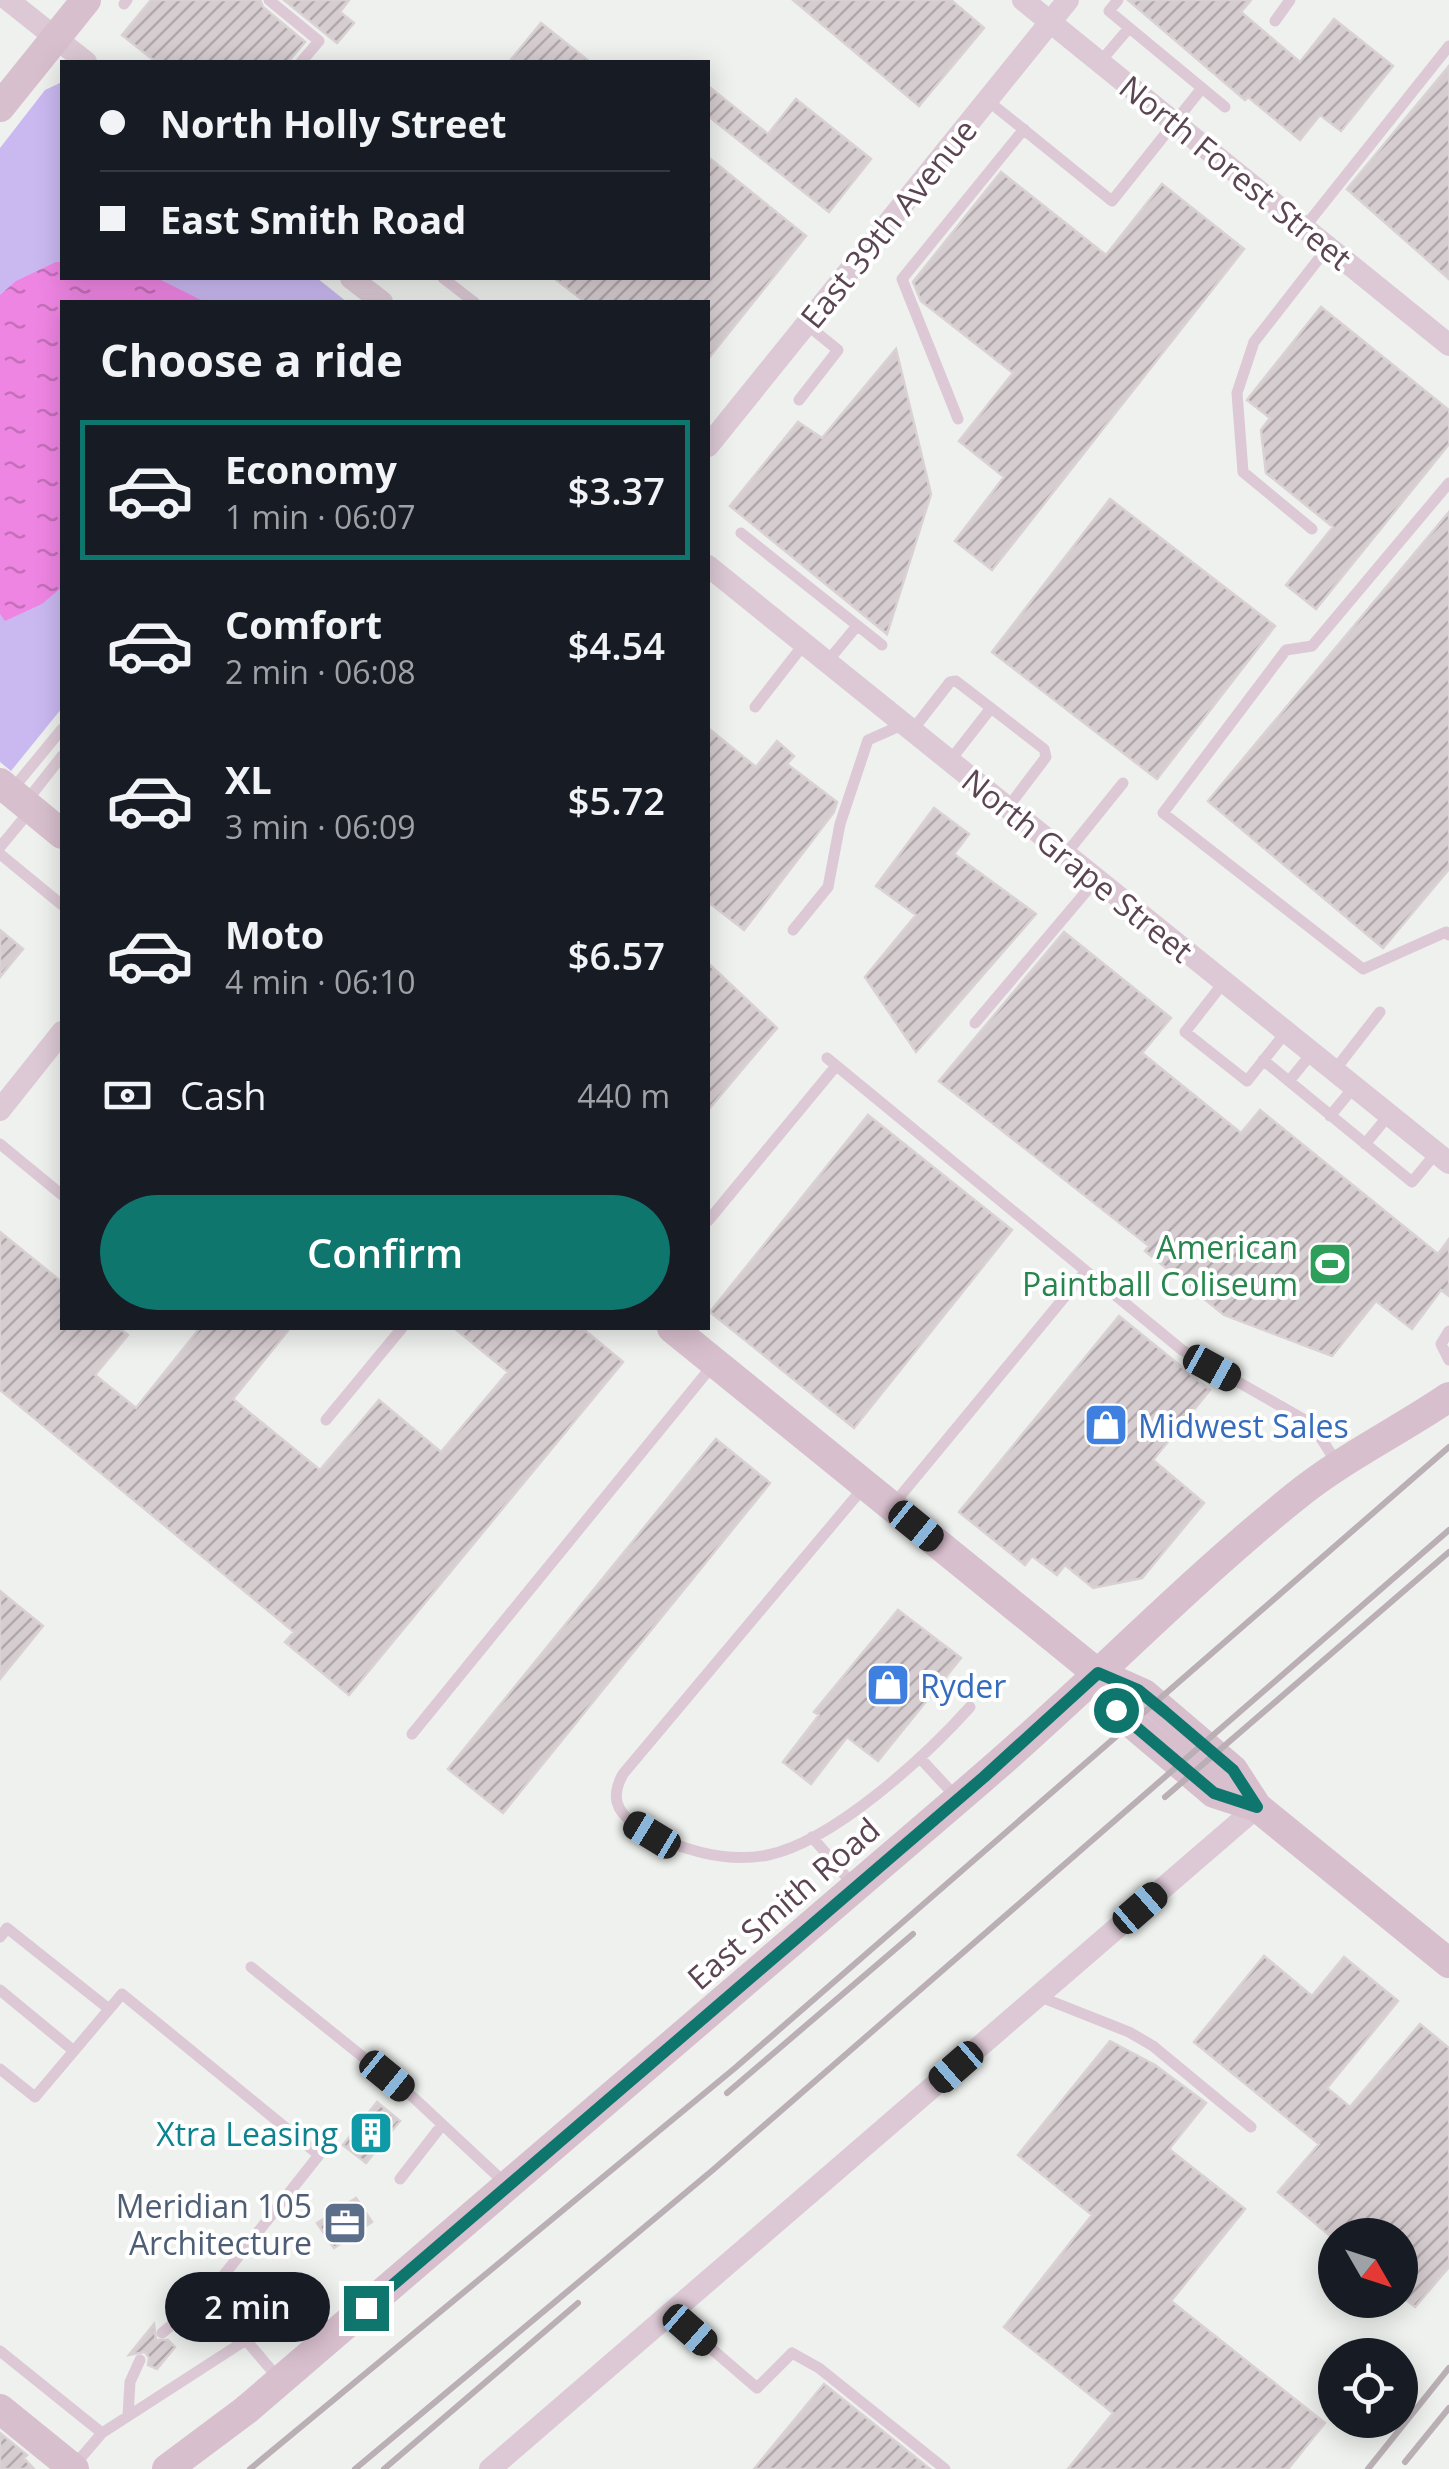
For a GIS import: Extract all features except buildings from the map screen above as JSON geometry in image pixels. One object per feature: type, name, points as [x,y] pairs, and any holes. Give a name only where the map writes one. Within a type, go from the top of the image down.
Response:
[{"type":"street","points":[[8,0],[83,60]]},
{"type":"street","points":[[0,107],[86,0]]},
{"type":"street","name":"North Forest Street","points":[[1022,0],[1449,344]]},
{"type":"street","name":"East 39th Avenue","points":[[710,444],[1068,0]]},
{"type":"street","points":[[354,280],[379,300]]},
{"type":"street","name":"North Grape Street","points":[[710,570],[1442,1158]]},
{"type":"street","points":[[17,797],[60,832]]},
{"type":"street","points":[[0,1110],[60,1035]]},
{"type":"street","points":[[674,1330],[1098,1673],[1116,1710],[1214,1793],[1257,1807],[1449,1962]]},
{"type":"street","name":"East Smith Road","points":[[167,2469],[280,2381],[856,1888],[1254,1530],[1339,1466],[1449,1398]]},
{"type":"street","points":[[490,2469],[1257,1807]]},
{"type":"street","points":[[0,2409],[73,2468]]},
{"type":"lane","points":[[269,0],[319,41],[303,60]]},
{"type":"lane","points":[[1118,0],[1109,11],[1225,107]]},
{"type":"lane","points":[[1276,21],[1290,0]]},
{"type":"lane","points":[[1100,62],[1129,28]]},
{"type":"lane","points":[[1304,228],[1449,46]]},
{"type":"lane","points":[[987,100],[1112,200],[1202,88]]},
{"type":"lane","points":[[958,419],[902,279],[1024,130]]},
{"type":"lane","points":[[1312,529],[1243,472],[1237,393],[1254,342],[1328,247]]},
{"type":"lane","points":[[446,280],[471,300]]},
{"type":"lane","points":[[800,400],[838,350],[806,324]]},
{"type":"lane","points":[[1449,483],[1312,646],[1286,650],[1163,813],[1363,969],[1446,932],[1449,935]]},
{"type":"lane","points":[[741,533],[882,645]]},
{"type":"lane","points":[[827,662],[856,627]]},
{"type":"lane","points":[[755,707],[804,644]]},
{"type":"lane","points":[[793,930],[828,887],[840,824],[868,740],[906,728],[950,682],[956,681],[1044,749],[1046,757],[1012,802]]},
{"type":"lane","points":[[948,762],[991,708]]},
{"type":"lane","points":[[60,731],[17,797],[0,850],[60,903]]},
{"type":"lane","points":[[17,797],[60,758]]},
{"type":"lane","points":[[1065,855],[1123,783]]},
{"type":"lane","points":[[975,1023],[1096,880]]},
{"type":"lane","points":[[1224,982],[1185,1032],[1247,1081],[1286,1032]]},
{"type":"lane","points":[[1334,1071],[1380,1012]]},
{"type":"lane","points":[[1289,1082],[1312,1053]]},
{"type":"lane","points":[[1264,1060],[1412,1182],[1442,1158]]},
{"type":"lane","points":[[710,1218],[832,1062],[1182,1350],[1305,1420],[1339,1466]]},
{"type":"lane","points":[[1330,1116],[1354,1086]]},
{"type":"lane","points":[[1366,1144],[1389,1115]]},
{"type":"lane","points":[[0,1144],[60,1193]]},
{"type":"lane","points":[[892,1506],[1086,1271]]},
{"type":"lane","points":[[326,1420],[400,1330]]},
{"type":"lane","points":[[1449,1332],[1440,1344],[1449,1360]]},
{"type":"lane","points":[[412,1734],[715,1363]]},
{"type":"lane","points":[[866,1485],[623,1774],[614,1796],[616,1806],[652,1835],[710,1855],[768,1855],[812,1837],[862,1804],[920,1758],[970,1707]]},
{"type":"lane","points":[[920,1758],[958,1799]]},
{"type":"lane","points":[[812,1837],[856,1888]]},
{"type":"lane","points":[[0,1937],[8,1928],[110,2009]]},
{"type":"lane","points":[[251,1968],[442,2124],[508,2186]]},
{"type":"lane","points":[[0,1990],[74,2050]]},
{"type":"lane","points":[[0,2069],[35,2097],[122,1994],[319,2155],[208,2295],[162,2333]]},
{"type":"lane","points":[[1038,1996],[1130,2032],[1251,2127]]},
{"type":"lane","points":[[400,2179],[442,2124]]},
{"type":"lane","points":[[208,2295],[280,2381]]},
{"type":"lane","points":[[670,2314],[757,2388],[792,2353],[819,2368],[945,2469]]},
{"type":"lane","points":[[73,2468],[102,2434],[246,2340]]},
{"type":"lane","points":[[0,2351],[102,2434]]},
{"type":"lane","points":[[128,2416],[130,2382],[140,2360]]},
{"type":"shaded area","points":[[60,83],[60,280],[320,280],[344,300],[60,300],[60,710],[11,771],[0,762],[0,148],[45,90]]},
{"type":"water","points":[[60,262],[60,280],[161,280],[201,300],[60,300],[60,589],[42,604],[5,621],[0,614],[0,295],[16,281]]},
{"type":"railway","points":[[250,2469],[735,2068],[1449,1447]]},
{"type":"railway","points":[[355,2469],[714,2169],[1449,1530]]},
{"type":"railway","points":[[1165,1797],[1449,1552]]},
{"type":"railway","points":[[727,2093],[913,1934]]},
{"type":"railway","points":[[384,2469],[578,2303]]},
{"type":"railway","points":[[1368,2469],[1449,2368]]},
{"type":"railway","points":[[1405,2462],[1449,2408]]},
{"type":"place","name":"American Paintball Coliseum","points":[[1330,1264]]},
{"type":"place","name":"Midwest Sales","points":[[1106,1425]]},
{"type":"place","name":"Ryder","points":[[888,1685]]},
{"type":"place","name":"Xtra Leasing","points":[[371,2133]]},
{"type":"place","name":"Meridian 105 Architecture","points":[[345,2223]]},
{"type":"route","points":[[366,2308],[984,1777],[1098,1673],[1138,1690],[1165,1712],[1233,1770],[1257,1807],[1214,1793],[1116,1710]]}]
